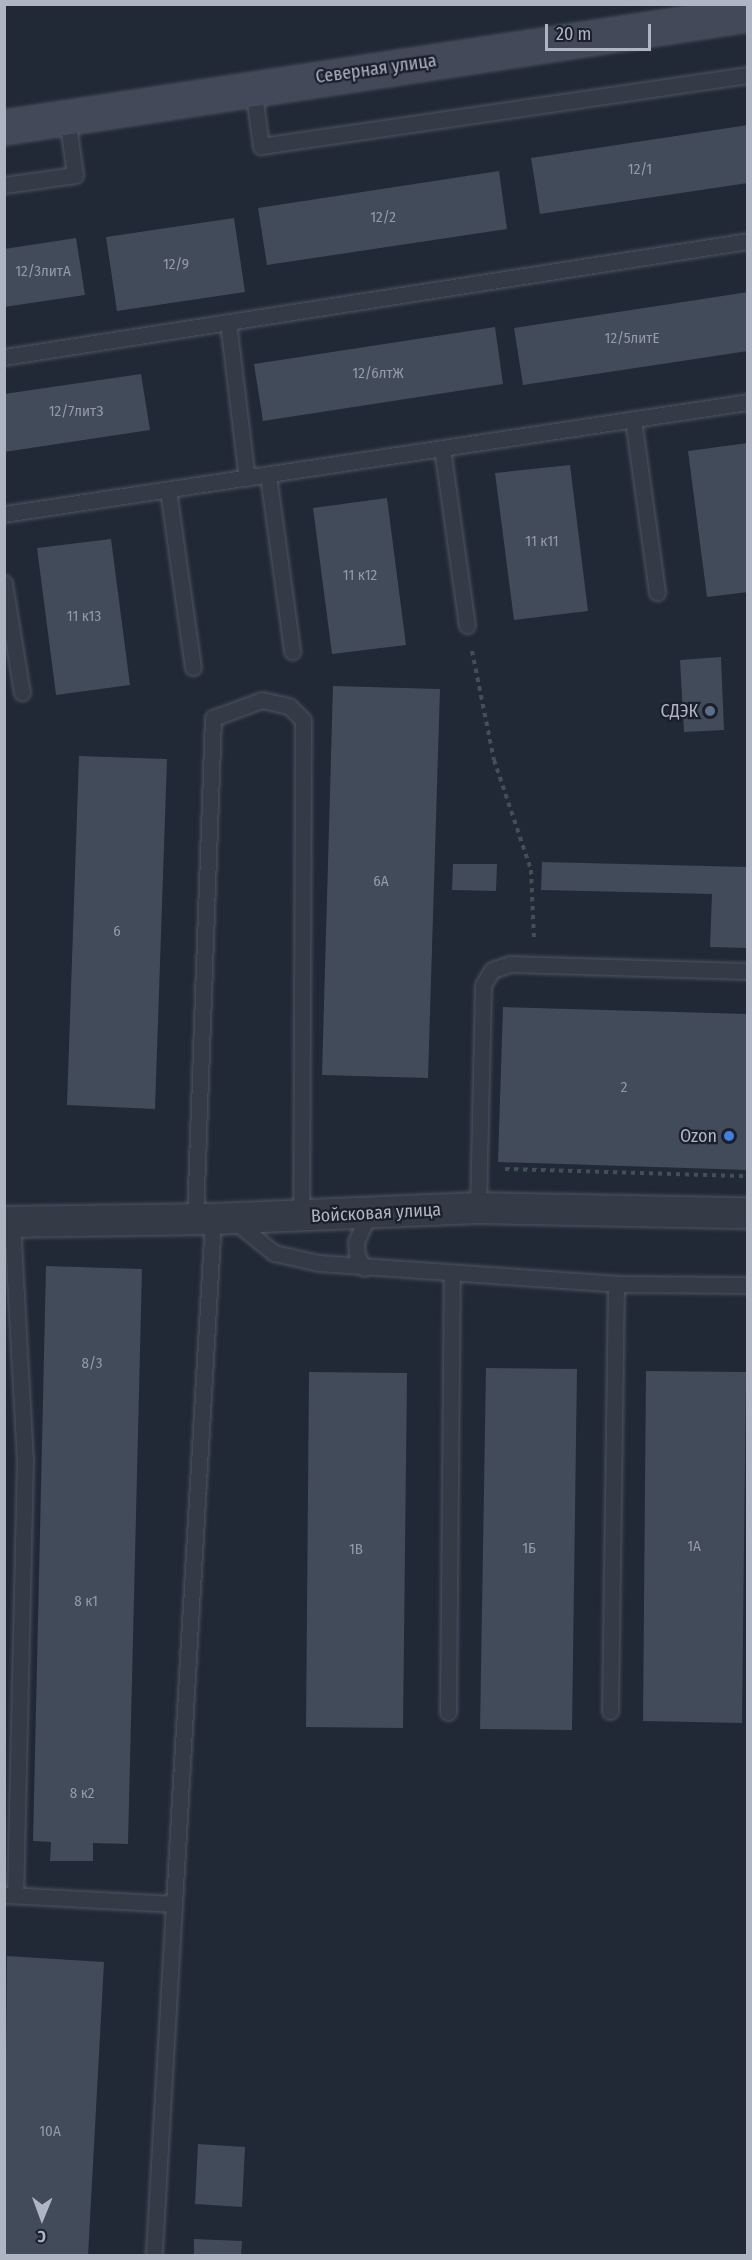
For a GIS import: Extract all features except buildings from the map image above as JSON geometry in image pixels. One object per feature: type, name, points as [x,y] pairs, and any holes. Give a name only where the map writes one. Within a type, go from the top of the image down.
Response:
[{"type":"street","name":"Северная улица","points":[[4,127],[253,87],[747,14]]},
{"type":"street","name":"Войсковая улица","points":[[8,1222],[301,1217],[478,1208],[747,1213]]},
{"type":"lane","points":[[253,87],[261,146],[747,75]]},
{"type":"lane","points":[[4,185],[75,175],[67,117]]},
{"type":"lane","points":[[4,357],[747,242]]},
{"type":"lane","points":[[228,322],[247,478]]},
{"type":"lane","points":[[4,514],[747,402]]},
{"type":"lane","points":[[633,419],[657,592]]},
{"type":"lane","points":[[442,448],[467,626]]},
{"type":"lane","points":[[268,475],[292,651]]},
{"type":"lane","points":[[168,490],[193,667]]},
{"type":"lane","points":[[4,583],[22,693]]},
{"type":"lane","points":[[154,2256],[213,1219],[213,718],[262,700],[289,706],[303,720],[301,1217]]},
{"type":"lane","points":[[478,1208],[483,985],[492,970],[510,964],[747,971]]},
{"type":"lane","points":[[364,1268],[357,1256],[356,1242],[357,1232],[369,1213]]},
{"type":"lane","points":[[213,1219],[274,1253],[319,1263],[364,1268],[616,1284],[747,1285]]},
{"type":"lane","points":[[8,1222],[25,1459],[10,1895],[174,1904]]},
{"type":"lane","points":[[448,1712],[452,1273]]},
{"type":"lane","points":[[610,1711],[616,1284]]},
{"type":"path","points":[[467,626],[494,760],[531,870],[535,965]]},
{"type":"path","points":[[479,1168],[747,1176]]},
{"type":"place","name":"СДЭК","points":[[710,711]]},
{"type":"place","name":"Ozon","points":[[729,1136]]}]
